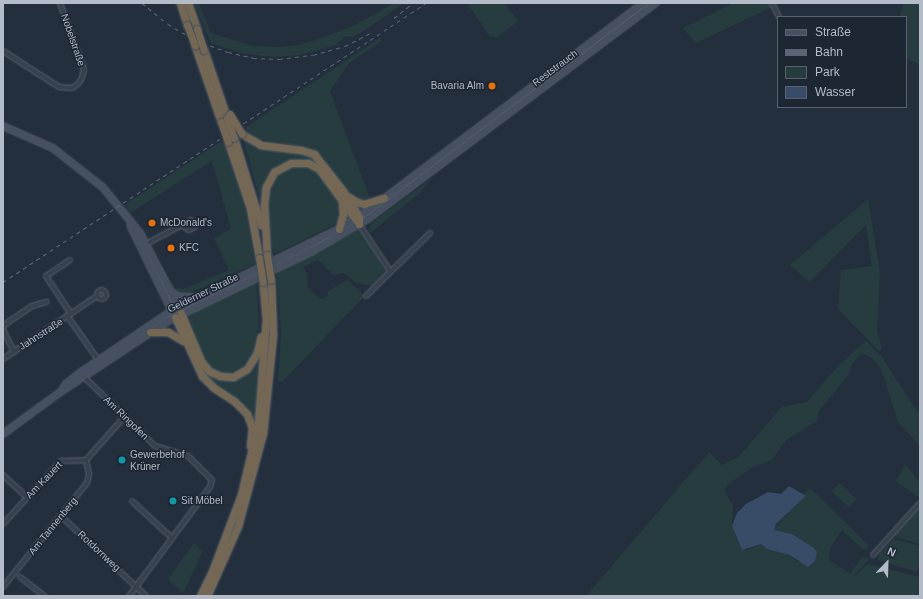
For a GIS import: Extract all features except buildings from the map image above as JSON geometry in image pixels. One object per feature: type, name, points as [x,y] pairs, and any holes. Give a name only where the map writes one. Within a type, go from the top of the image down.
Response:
[{"type":"highway","points":[[180,3],[195,46],[226,118],[242,134],[261,145],[301,150],[314,154],[343,191],[357,221]]},
{"type":"highway","points":[[188,3],[217,86],[250,208],[263,282],[266,320],[262,399],[248,471],[224,540],[200,596]]},
{"type":"highway","points":[[207,596],[238,526],[263,433],[273,335],[271,280],[267,255],[256,205],[231,140]]},
{"type":"highway","points":[[267,255],[264,198],[267,184],[280,168],[297,162],[315,166],[324,173],[357,221]]},
{"type":"highway","points":[[343,191],[360,204],[384,198]]},
{"type":"highway","points":[[338,229],[343,214],[342,200]]},
{"type":"highway","points":[[177,312],[204,366],[214,375],[226,378],[241,374],[253,361],[266,320]]},
{"type":"highway","points":[[177,312],[186,344],[195,366],[206,382],[234,401],[247,414],[252,428],[248,471]]},
{"type":"highway","points":[[150,332],[173,333],[186,344]]},
{"type":"main road","name":"Reststrauch","points":[[357,221],[384,198],[644,3]]},
{"type":"main road","name":"Reststrauch","points":[[357,221],[464,147],[656,3]]},
{"type":"main road","points":[[3,126],[32,138],[71,160],[95,180],[124,212],[145,245],[171,293],[177,312]]},
{"type":"main road","name":"Gelderner Straße","points":[[100,363],[150,332],[199,296],[357,221]]},
{"type":"main road","name":"Gelderner Straße","points":[[3,434],[100,363],[177,312],[311,252],[357,221]]},
{"type":"main road","points":[[145,245],[177,312]]},
{"type":"main road","points":[[171,293],[180,297],[199,296]]},
{"type":"street","name":"Nobelstraße","points":[[3,51],[59,87],[72,88],[78,84],[82,78],[84,69],[60,3]]},
{"type":"street","points":[[772,3],[779,16]]},
{"type":"street","points":[[460,141],[464,147]]},
{"type":"street","points":[[357,221],[390,272]]},
{"type":"street","points":[[145,245],[180,226]]},
{"type":"street","points":[[366,296],[430,233]]},
{"type":"street","name":"Jahnstraße","points":[[70,260],[46,276],[100,363]]},
{"type":"street","name":"Jahnstraße","points":[[3,360],[98,296]]},
{"type":"street","name":"Jahnstraße","points":[[14,352],[3,330],[4,325],[32,306],[46,302]]},
{"type":"street","name":"Am Ringofen","points":[[82,376],[155,446],[188,456],[211,477],[212,482],[172,538]]},
{"type":"street","points":[[86,460],[124,417]]},
{"type":"street","name":"Am Kauert","points":[[3,524],[61,461],[86,460]]},
{"type":"street","name":"Am Tannenberg","points":[[3,587],[87,483],[89,474],[86,460]]},
{"type":"street","points":[[3,475],[27,497]]},
{"type":"street","points":[[128,596],[172,538],[132,501]]},
{"type":"street","points":[[873,555],[920,503]]},
{"type":"street","name":"Rotdornweg","points":[[61,516],[146,596]]},
{"type":"street","points":[[20,577],[44,596]]},
{"type":"green space","points":[[194,3],[199,3],[211,33],[253,46],[280,47],[299,45],[325,37],[357,24],[394,3],[404,3],[353,37],[345,36],[336,45],[300,55],[272,57],[241,53],[211,43]]},
{"type":"green space","points":[[467,3],[504,3],[518,21],[499,36],[490,37]]},
{"type":"green space","points":[[733,3],[769,3],[772,7],[696,43],[683,28]]},
{"type":"green space","points":[[904,3],[920,3],[920,64],[907,59],[907,16],[899,16]]},
{"type":"green space","points":[[380,38],[382,41],[349,63],[330,91],[370,198],[364,199],[363,202],[346,192],[324,159],[318,153],[302,146],[257,139],[245,128]]},
{"type":"green space","points":[[243,138],[255,146],[266,149],[310,155],[327,169],[314,163],[281,165],[261,204]]},
{"type":"green space","points":[[223,140],[245,207],[255,264],[204,287],[180,295],[172,290],[151,249],[175,287],[183,289],[229,270],[214,238],[231,229],[212,161],[130,213],[126,204]]},
{"type":"green space","points":[[296,165],[310,167],[323,176],[340,203],[341,219],[332,226],[274,254],[268,227],[267,202],[269,188],[278,173]]},
{"type":"green space","points":[[430,180],[421,192],[370,233],[368,229],[374,221]]},
{"type":"green space","points":[[868,199],[880,272],[877,330],[882,349],[879,351],[838,309],[841,270],[872,266],[866,225],[810,282],[790,265]]},
{"type":"green space","points":[[358,230],[362,230],[386,273],[373,286],[356,283],[344,273],[333,275],[318,260],[303,267],[307,273],[308,287],[317,297],[323,299],[328,296],[328,291],[348,280],[365,296],[282,382],[278,381],[281,333],[277,272]]},
{"type":"green space","points":[[256,280],[259,324],[256,347],[248,364],[239,372],[228,374],[213,371],[205,363],[188,315],[196,308]]},
{"type":"green space","points":[[262,340],[259,387],[254,428],[252,422],[203,377],[194,355],[213,376],[243,375]]},
{"type":"green space","points":[[866,341],[882,357],[920,416],[920,443],[918,444],[898,422],[881,369],[871,357],[862,353],[852,364],[849,374],[819,411],[817,421],[786,440],[772,460],[751,468],[726,486],[725,492],[733,506],[732,526],[739,545],[746,550],[762,544],[767,549],[790,555],[799,563],[802,543],[792,534],[775,531],[774,528],[806,496],[804,494],[810,488],[869,546],[865,550],[842,530],[830,549],[829,560],[850,574],[862,557],[869,559],[853,577],[868,564],[920,577],[920,596],[586,596],[709,452],[722,465],[737,458],[782,407],[807,402],[837,367]]},
{"type":"green space","points":[[905,464],[920,482],[920,498],[896,482]]},
{"type":"green space","points":[[839,483],[857,499],[849,507],[832,491]]},
{"type":"green space","points":[[920,505],[920,544],[893,536],[903,525]]},
{"type":"green space","points":[[894,539],[920,546],[920,565],[916,572],[878,560],[879,554]]},
{"type":"green space","points":[[194,543],[203,551],[183,593],[168,579]]},
{"type":"water","points":[[789,486],[806,496],[776,524],[774,530],[792,534],[814,548],[817,552],[815,561],[808,567],[790,555],[767,549],[761,544],[742,550],[732,526],[737,513],[746,504],[768,492],[781,494]]},
{"type":"railway","points":[[142,3],[168,24],[195,40],[228,52],[253,58],[279,59],[313,55],[345,46],[372,32]]},
{"type":"railway","points":[[394,18],[413,3]]},
{"type":"railway","points":[[3,282],[426,3]]},
{"type":"place","name":"Bavaria Alm","points":[[492,86]]},
{"type":"place","name":"McDonald's","points":[[152,223]]},
{"type":"place","name":"KFC","points":[[171,248]]},
{"type":"place","name":"Gewerbehof Krüner","points":[[122,460]]},
{"type":"place","name":"Sit Möbel","points":[[173,501]]}]
